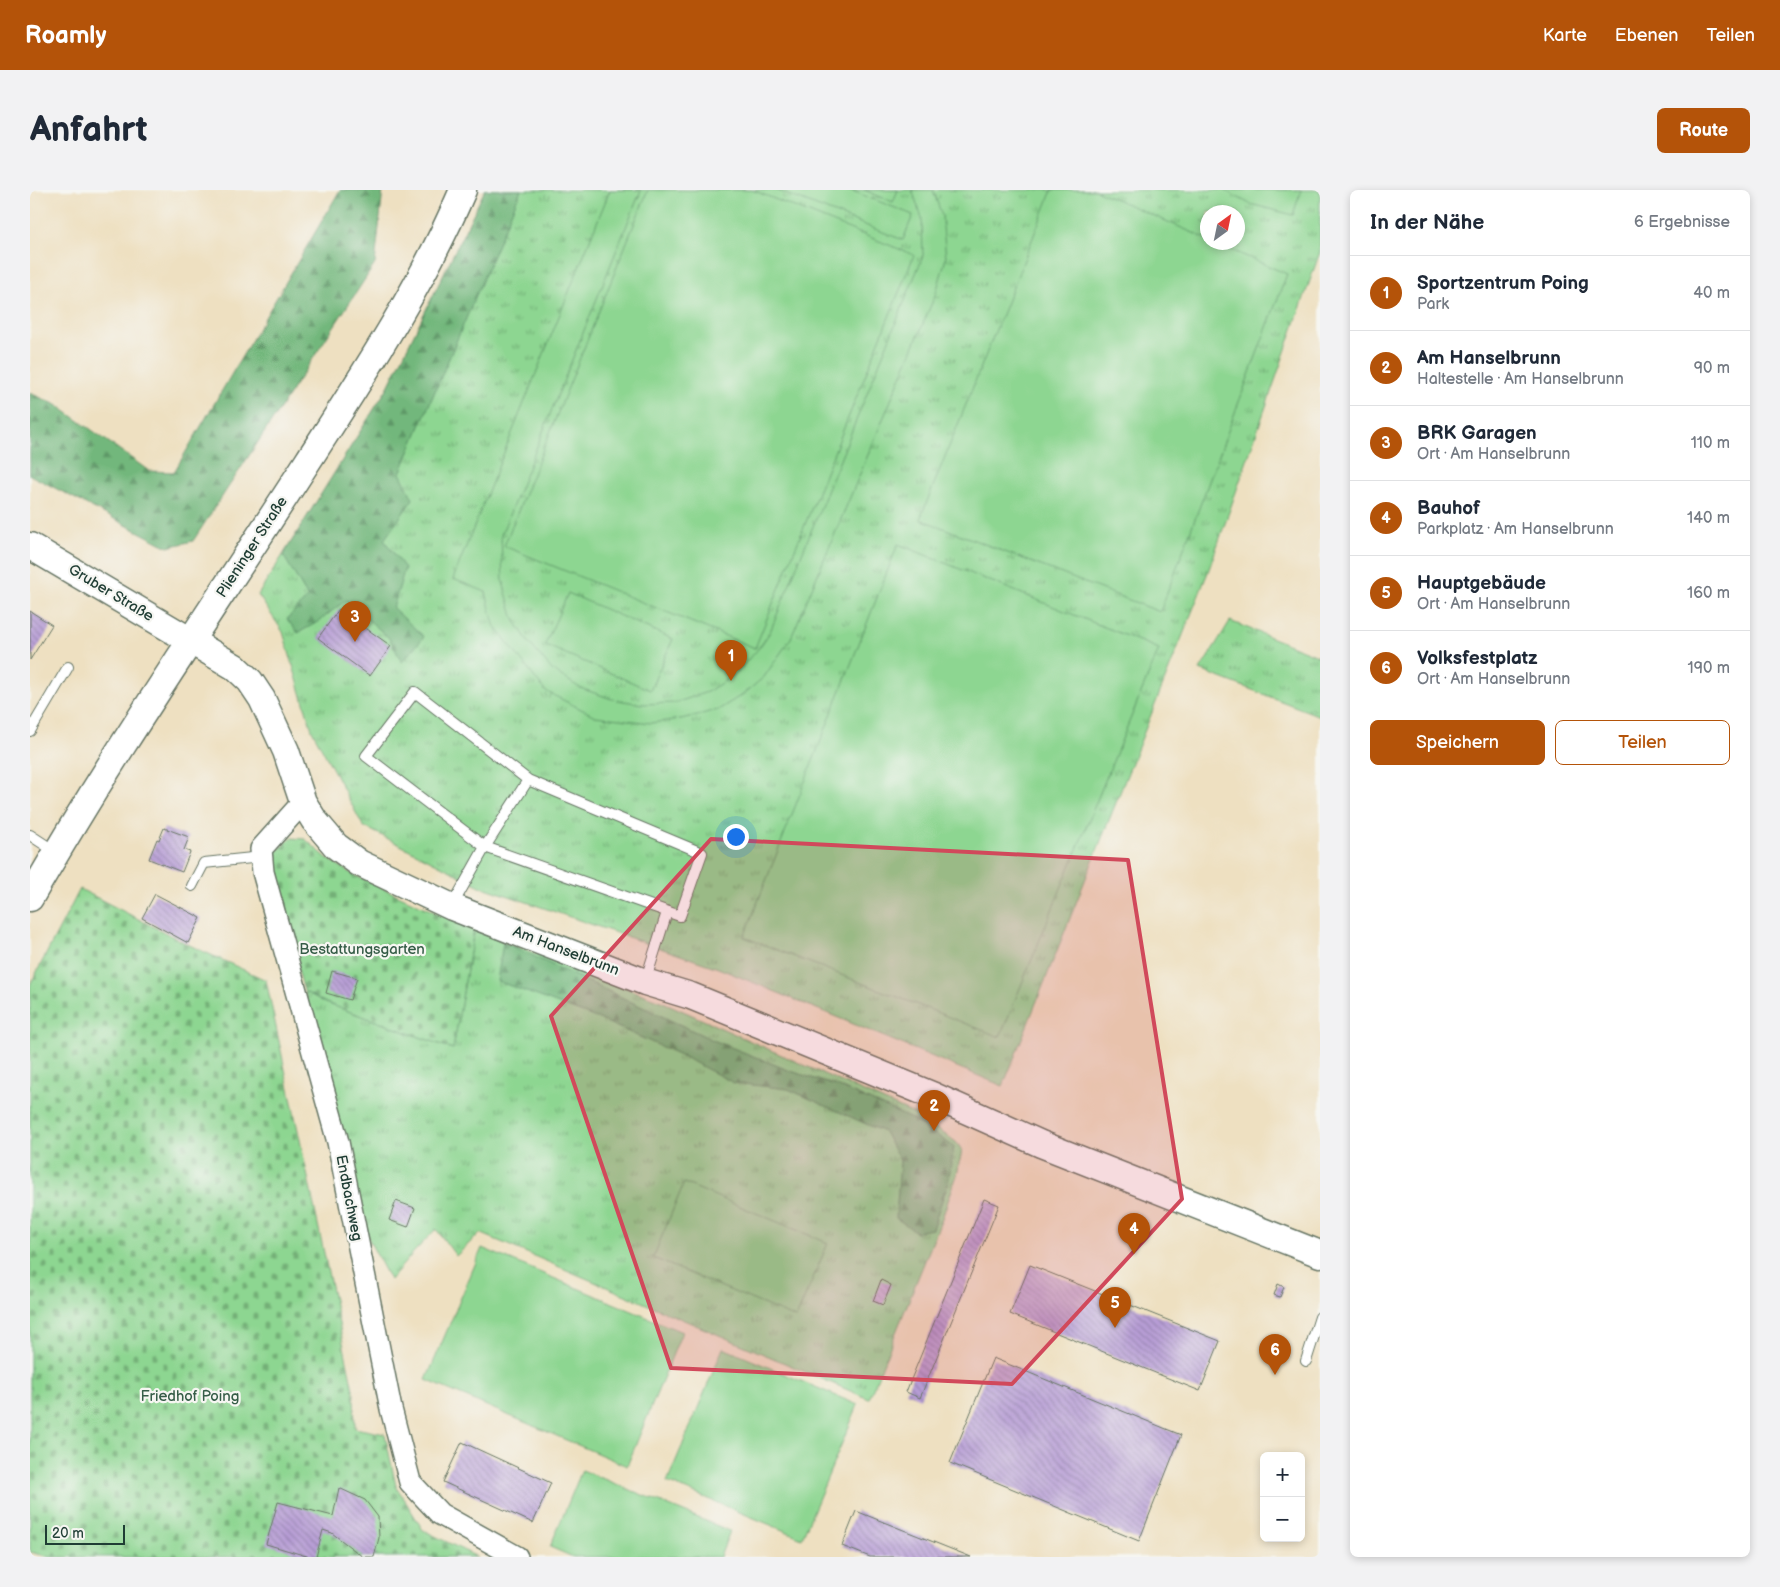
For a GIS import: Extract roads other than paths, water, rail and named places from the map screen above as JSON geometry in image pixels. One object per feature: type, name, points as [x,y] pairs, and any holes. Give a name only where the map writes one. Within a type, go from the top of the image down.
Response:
[{"type":"street","name":"Plieninger Straße","points":[[30,898],[125,740],[364,373],[428,264],[463,190]]},
{"type":"street","name":"Gruber Straße","points":[[30,546],[191,641]]},
{"type":"street","name":"Am Hanselbrunn","points":[[191,641],[235,667],[250,681],[262,698],[286,751],[303,802],[314,820],[336,846],[359,863],[452,907],[645,982],[691,996],[934,1096],[1041,1144],[1320,1254]]},
{"type":"street","points":[[262,858],[261,849],[303,802]]},
{"type":"street","name":"Endbachweg","points":[[262,858],[263,872],[338,1142],[391,1409],[410,1482],[440,1514],[518,1557]]},
{"type":"lane","points":[[30,731],[68,667]]},
{"type":"lane","points":[[415,692],[528,780],[702,853],[680,916],[485,847],[366,756],[415,692]]},
{"type":"lane","points":[[452,907],[485,847],[528,780]]},
{"type":"lane","points":[[30,835],[56,852]]},
{"type":"lane","points":[[192,886],[204,863],[262,858]]},
{"type":"lane","points":[[645,982],[667,912]]},
{"type":"lane","points":[[1306,1361],[1320,1317]]},
{"type":"place","name":"BRK Garagen","points":[[355,642]]},
{"type":"place","name":"Sportzentrum Poing","points":[[731,681]]},
{"type":"place","name":"Am Hanselbrunn","points":[[934,1131]]},
{"type":"place","name":"Bauhof","points":[[1134,1254]]},
{"type":"place","name":"Hauptgebäude","points":[[1115,1328]]},
{"type":"place","name":"Volksfestplatz","points":[[1275,1375]]},
{"type":"park label","name":"Bestattungsgarten","points":[[362,949]]},
{"type":"park label","name":"Friedhof Poing","points":[[190,1396]]}]
